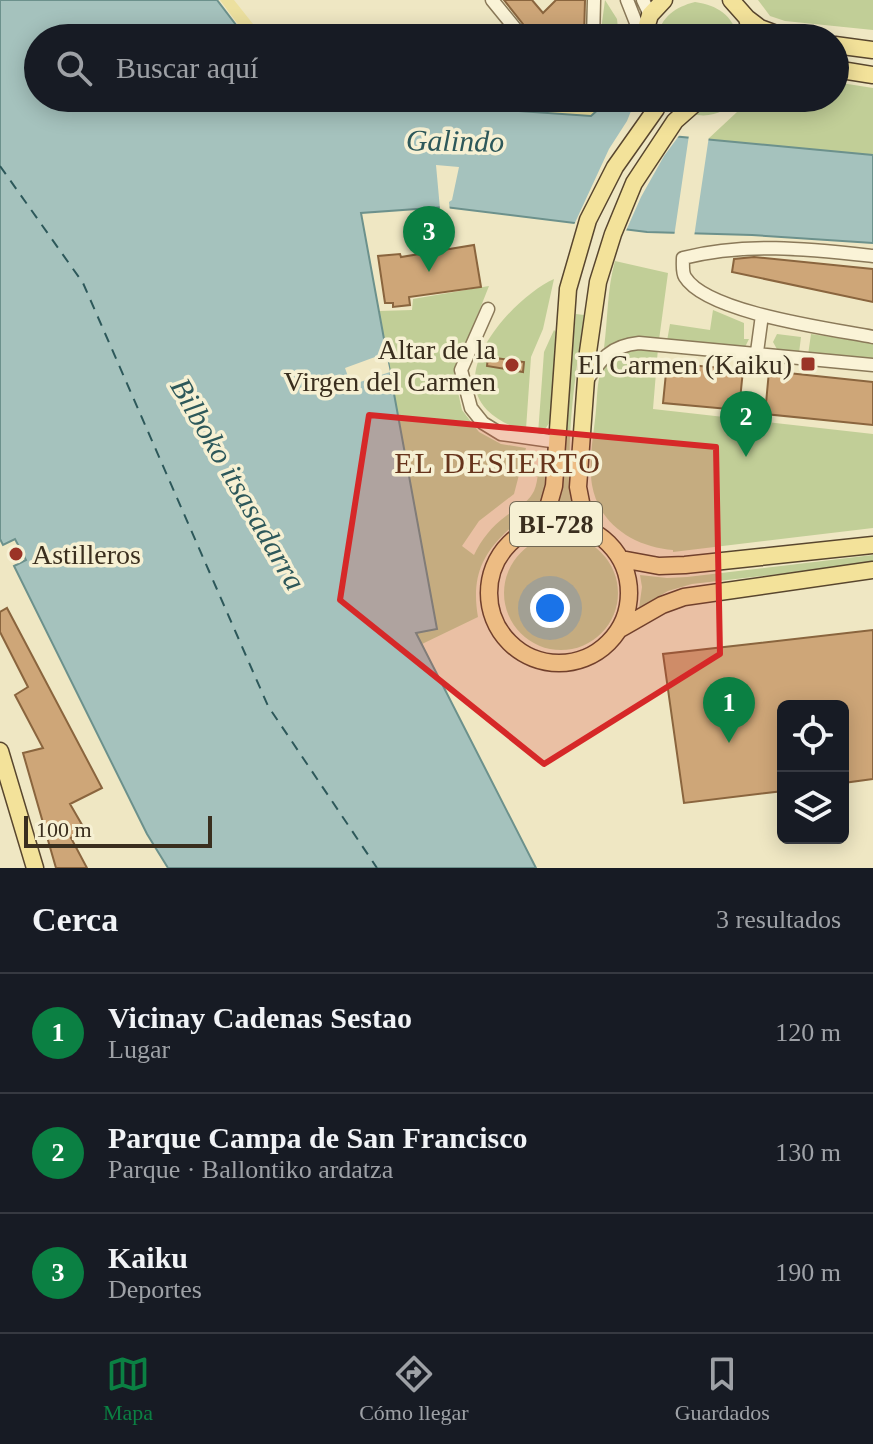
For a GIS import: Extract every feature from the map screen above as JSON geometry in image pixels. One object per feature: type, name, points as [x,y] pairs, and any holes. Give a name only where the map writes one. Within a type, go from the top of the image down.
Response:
[{"type":"main road","points":[[646,8],[664,0]]},
{"type":"main road","points":[[731,0],[755,24]]},
{"type":"main road","points":[[747,18],[748,24]]},
{"type":"main road","points":[[849,47],[873,50]]},
{"type":"main road","points":[[849,71],[873,75]]},
{"type":"main road","name":"BI-728","points":[[543,525],[554,486],[568,289],[588,220],[615,167],[651,112]]},
{"type":"main road","name":"BI-728","points":[[586,528],[578,487],[598,282],[634,183],[675,121],[685,112]]},
{"type":"main road","name":"BI-728","points":[[620,629],[628,606],[629,582],[621,559],[600,536],[586,528],[565,523],[543,525],[522,534],[505,549],[493,569],[489,591],[492,614],[503,634],[519,650],[540,660],[563,663],[585,658],[605,646],[620,629],[684,597],[873,570]]},
{"type":"main road","name":"BI-728","points":[[621,559],[659,566],[685,565],[873,545]]},
{"type":"main road","points":[[0,751],[35,868]]},
{"type":"street","points":[[492,0],[512,24]]},
{"type":"street","points":[[593,24],[594,0]]},
{"type":"street","points":[[627,0],[637,24]]},
{"type":"street","points":[[873,256],[777,247],[741,247],[683,258],[685,276],[697,288],[762,315],[873,337]]},
{"type":"street","points":[[488,309],[461,370],[471,408],[483,423],[501,434],[558,442]]},
{"type":"street","points":[[757,352],[762,315]]},
{"type":"street","points":[[586,383],[604,355],[625,345],[652,343],[873,365]]},
{"type":"highlighted area","points":[[369,415],[716,447],[720,654],[544,764],[340,600]]},
{"type":"green space","points":[[605,0],[618,24],[602,24]]},
{"type":"green space","points":[[758,0],[873,0],[873,30],[849,28],[849,24],[785,21],[770,16]]},
{"type":"green space","points":[[695,2],[710,6],[723,12],[733,24],[662,24],[681,7]]},
{"type":"green space","points":[[849,84],[873,88],[873,155],[707,140],[737,112],[849,112]]},
{"type":"green space","points":[[699,112],[719,112],[706,115],[692,114]]},
{"type":"green space","points":[[615,261],[668,273],[659,340],[618,341],[604,348]]},
{"type":"green space","points":[[554,279],[543,329],[531,357],[526,429],[521,428],[505,423],[487,410],[477,393],[475,375],[491,336],[506,317],[522,301]]},
{"type":"green space","points":[[489,286],[454,374],[462,410],[479,432],[501,444],[526,448],[514,494],[479,521],[462,546],[474,555],[492,529],[529,499],[537,482],[539,453],[547,463],[546,484],[536,510],[508,530],[483,561],[476,593],[478,617],[422,644],[416,632],[437,629],[379,311],[412,310],[413,299]]},
{"type":"green space","points":[[713,310],[744,323],[744,339],[749,339],[745,347],[667,341],[670,324],[710,330]]},
{"type":"green space","points":[[576,314],[584,315],[570,439],[571,488],[575,510],[553,510],[561,492]]},
{"type":"green space","points":[[554,330],[558,334],[551,420],[538,434],[544,352]]},
{"type":"green space","points":[[777,334],[801,337],[799,353],[778,351],[773,342]]},
{"type":"green space","points":[[811,334],[873,343],[873,361],[808,355]]},
{"type":"green space","points":[[658,348],[653,409],[873,434],[873,528],[673,552],[645,544],[621,531],[602,512],[592,485],[591,457],[598,382],[605,362],[615,354]]},
{"type":"green space","points":[[561,536],[583,541],[601,553],[613,571],[618,593],[613,615],[601,633],[583,645],[561,650],[539,645],[521,633],[509,615],[504,593],[509,571],[521,553],[539,541]]},
{"type":"green space","points":[[873,555],[873,563],[692,584],[668,591],[639,608],[640,575],[687,577]]},
{"type":"sand","points":[[220,0],[234,0],[253,24],[238,24]]},
{"type":"sand","points":[[533,112],[596,112],[591,116]]},
{"type":"water","points":[[0,0],[217,0],[235,24],[24,24],[24,112],[533,112],[591,116],[595,112],[643,112],[661,135],[873,155],[873,243],[647,232],[445,207],[361,213],[437,629],[416,633],[536,868],[168,868],[147,834],[14,566],[26,560],[15,539],[3,545],[0,539]]},
{"type":"pier","points":[[631,112],[649,112],[663,131],[681,133],[641,197],[625,233],[573,227],[609,149]]},
{"type":"pier","points":[[689,135],[709,136],[694,237],[674,237]]},
{"type":"pier","points":[[436,165],[459,167],[449,202],[450,212],[440,209]]},
{"type":"pier","points":[[386,353],[390,372],[351,385],[345,368]]},
{"type":"building","points":[[504,0],[532,0],[543,13],[556,0],[585,0],[584,24],[523,24]]},
{"type":"building","points":[[474,245],[481,287],[409,297],[410,305],[393,307],[393,303],[385,303],[378,256],[400,254],[401,257]]},
{"type":"building","points":[[754,257],[873,269],[873,302],[732,272],[734,259]]},
{"type":"building","name":"Altar de la Virgen del Carmen","points":[[488,357],[524,362],[523,372],[487,366]]},
{"type":"building","points":[[667,363],[743,370],[739,410],[663,403]]},
{"type":"building","points":[[769,371],[873,382],[873,425],[765,414]]},
{"type":"building","points":[[7,608],[102,788],[70,804],[85,830],[71,838],[87,868],[56,868],[23,753],[43,748],[15,695],[28,687],[0,632],[0,612]]},
{"type":"building","points":[[873,630],[873,779],[849,782],[849,700],[777,700],[777,792],[684,803],[663,654]]},
{"type":"ferry route","points":[[0,166],[83,283],[268,706],[377,868]]},
{"type":"place","name":"Kaiku","points":[[429,272]]},
{"type":"place","name":"El Carmen (Kaiku)","points":[[808,364]]},
{"type":"place","name":"Altar de la Virgen del Carmen","points":[[512,365]]},
{"type":"place","name":"Parque Campa de San Francisco","points":[[746,457]]},
{"type":"place","name":"Astilleros","points":[[16,554]]},
{"type":"place","name":"Vicinay Cadenas Sestao","points":[[729,743]]},
{"type":"district","name":"EL DESIERTO","points":[[498,463]]},
{"type":"water label","name":"Galindo","points":[[455,141]]},
{"type":"water label","name":"Bilboko itsasadarra","points":[[238,484]]}]
